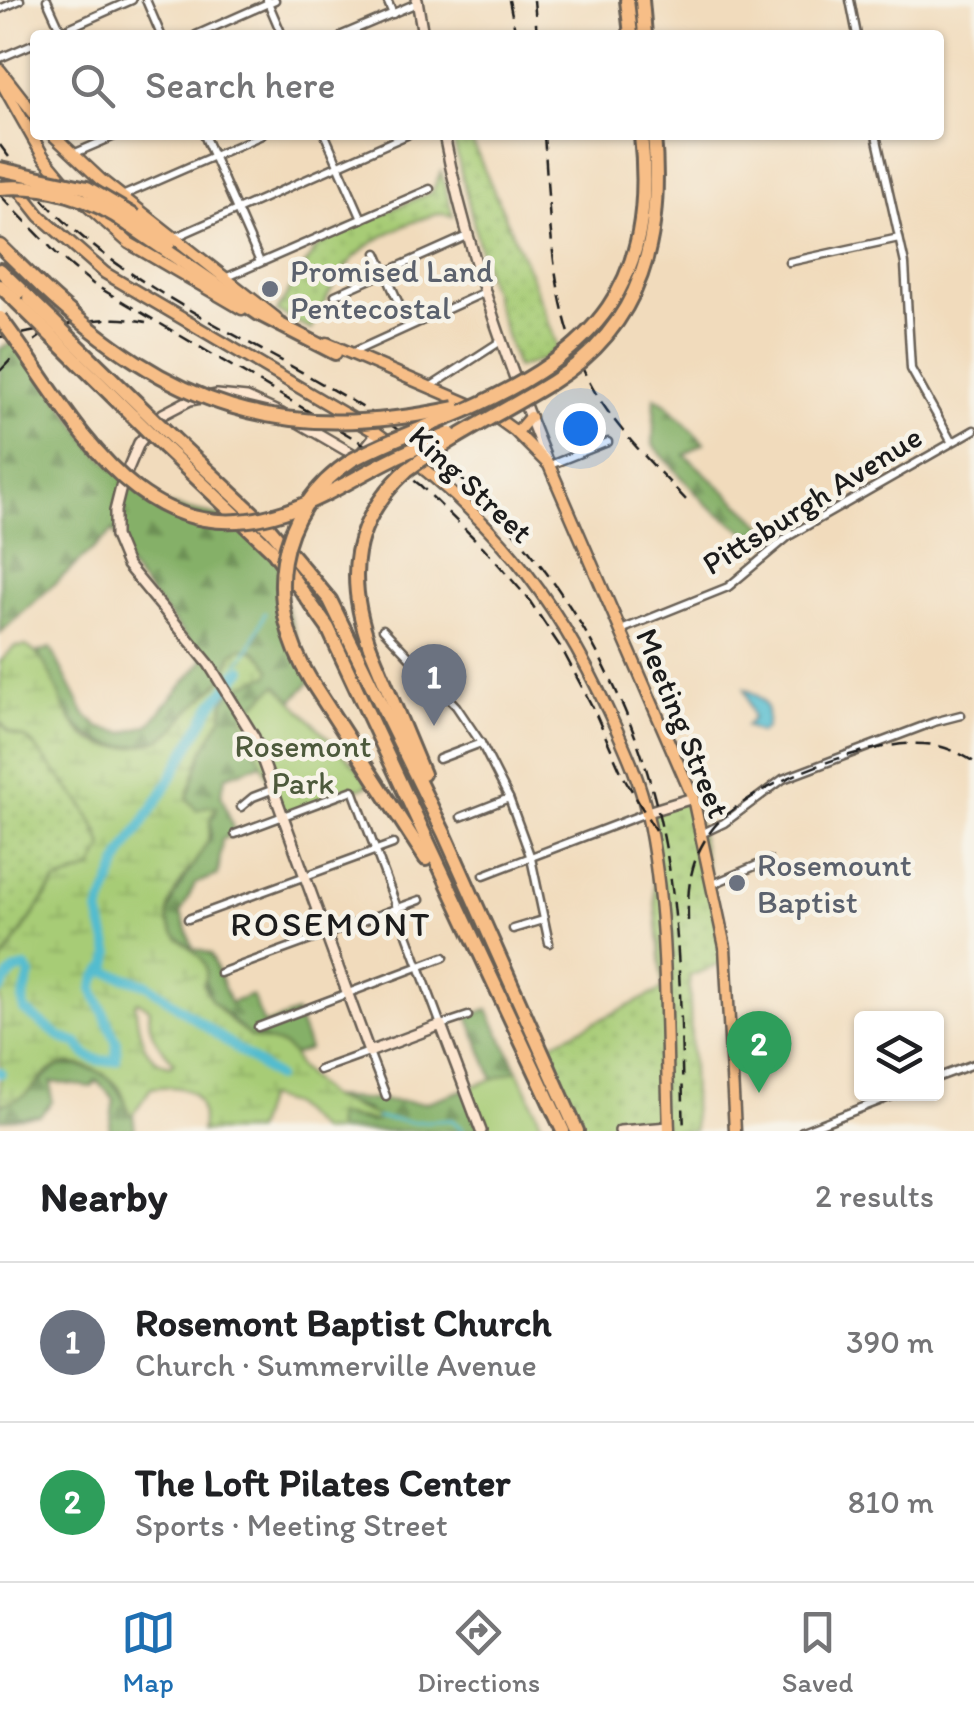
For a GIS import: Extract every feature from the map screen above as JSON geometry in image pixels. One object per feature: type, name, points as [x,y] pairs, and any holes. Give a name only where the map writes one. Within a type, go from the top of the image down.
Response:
[{"type":"highway","points":[[632,30],[635,2]]},
{"type":"highway","points":[[635,2],[643,30]]},
{"type":"highway","points":[[577,1131],[562,1114],[408,829],[311,681],[288,636],[280,589],[290,542],[306,503],[333,474],[352,460],[491,398],[561,357],[600,319],[622,285],[637,249],[645,190],[641,140]]},
{"type":"highway","points":[[444,834],[410,736],[370,647],[357,602],[355,572],[361,540],[387,491],[408,470],[577,364],[625,310],[641,275],[654,227],[654,140]]},
{"type":"highway","points":[[0,167],[87,188],[268,315],[308,335]]},
{"type":"highway","points":[[0,188],[73,196],[133,221],[259,314],[342,353]]},
{"type":"highway","points":[[0,246],[92,332],[130,360],[180,388],[242,410],[302,421],[351,422],[414,416],[491,398]]},
{"type":"highway","points":[[0,270],[24,301],[274,552],[328,628],[470,938]]},
{"type":"highway","points":[[0,286],[24,301]]},
{"type":"highway","points":[[0,318],[109,468],[144,496],[192,516],[250,520],[287,511],[396,457],[490,418]]},
{"type":"highway","points":[[169,443],[270,530],[330,600],[444,834],[562,1114],[562,1131]]},
{"type":"main road","points":[[0,70],[30,105]]},
{"type":"main road","points":[[0,80],[30,130]]},
{"type":"main road","points":[[36,140],[50,164],[85,204],[118,234],[267,323],[490,413],[517,432],[549,465]]},
{"type":"main road","points":[[58,140],[272,315],[342,353]]},
{"type":"main road","name":"King Street","points":[[0,167],[40,216],[105,273],[377,433],[457,496],[537,583],[593,678],[647,812],[660,902],[669,1129]]},
{"type":"main road","points":[[517,432],[530,418]]},
{"type":"main road","name":"Meeting Street","points":[[549,465],[693,798],[725,947],[735,1131]]},
{"type":"street","points":[[0,9],[20,0]]},
{"type":"street","points":[[47,0],[58,30]]},
{"type":"street","points":[[68,30],[132,0]]},
{"type":"street","points":[[146,0],[159,30]]},
{"type":"street","points":[[386,0],[392,14]]},
{"type":"street","points":[[850,0],[856,30]]},
{"type":"street","points":[[207,30],[270,1],[280,30]]},
{"type":"street","points":[[354,30],[417,2],[422,30]]},
{"type":"street","points":[[0,58],[30,45]]},
{"type":"street","points":[[72,154],[101,140]]},
{"type":"street","points":[[206,140],[260,262]]},
{"type":"street","points":[[122,196],[250,140]]},
{"type":"street","points":[[328,140],[362,219]]},
{"type":"street","points":[[175,238],[395,140]]},
{"type":"street","points":[[445,140],[484,292],[549,465],[608,442]]},
{"type":"street","points":[[877,140],[905,264],[911,369],[951,442]]},
{"type":"street","points":[[225,278],[430,189]]},
{"type":"street","points":[[336,295],[467,236]]},
{"type":"street","points":[[789,262],[899,238]]},
{"type":"street","points":[[377,253],[408,325]]},
{"type":"street","points":[[342,353],[484,292]]},
{"type":"street","points":[[429,388],[501,341]]},
{"type":"street","points":[[377,433],[358,457],[247,398],[217,395],[190,400],[163,414],[139,443],[122,483],[115,536],[126,565],[225,687],[254,737],[386,1096]]},
{"type":"street","name":"Pittsburgh Avenue","points":[[620,630],[728,587],[789,536],[974,430]]},
{"type":"street","points":[[384,629],[456,706],[481,742],[532,858],[549,943]]},
{"type":"street","points":[[701,834],[724,823],[783,780],[961,715]]},
{"type":"street","points":[[438,758],[481,742]]},
{"type":"street","points":[[241,807],[274,790]]},
{"type":"street","points":[[235,834],[353,790],[482,1131]]},
{"type":"street","points":[[461,816],[508,798]]},
{"type":"street","points":[[484,875],[693,798]]},
{"type":"street","points":[[188,919],[393,844]]},
{"type":"street","points":[[713,884],[769,860]]},
{"type":"street","points":[[220,974],[420,900]]},
{"type":"street","points":[[513,930],[544,920]]},
{"type":"street","points":[[258,1027],[444,956]]},
{"type":"street","points":[[319,1070],[468,1016]]},
{"type":"street","points":[[944,1075],[974,1064]]},
{"type":"street","points":[[802,1131],[878,1101]]},
{"type":"street","points":[[620,1131],[669,1129]]},
{"type":"green space","points":[[453,140],[471,140],[530,273],[558,348],[541,360],[517,368],[486,274]]},
{"type":"green space","points":[[441,172],[453,216],[425,217],[394,230],[362,251],[339,276],[311,330],[277,311],[313,252],[328,237],[432,192]]},
{"type":"green space","points":[[16,339],[97,453],[156,503],[241,521],[284,565],[280,589],[311,681],[292,701],[278,686],[264,763],[226,776],[221,794],[235,834],[222,839],[218,875],[195,884],[181,913],[193,948],[174,935],[167,918],[174,896],[211,837],[211,819],[216,813],[196,810],[187,798],[202,752],[222,717],[224,700],[247,680],[255,651],[241,648],[232,654],[217,684],[171,732],[156,741],[128,746],[109,744],[80,728],[60,701],[38,652],[51,648],[85,715],[100,728],[125,733],[150,724],[204,659],[127,565],[114,530],[0,633],[0,349]]},
{"type":"green space","points":[[655,397],[704,443],[685,455],[776,537],[764,546],[706,504],[653,445]]},
{"type":"green space","points":[[26,646],[37,655],[74,724],[84,735],[115,747],[146,744],[171,732],[217,685],[232,654],[241,648],[255,652],[265,661],[271,670],[268,676],[235,687],[224,700],[222,717],[202,752],[187,798],[196,810],[217,807],[207,842],[171,900],[168,920],[177,937],[200,957],[206,973],[203,984],[211,1000],[233,1023],[250,1037],[283,1045],[298,1067],[329,1097],[377,1116],[377,1121],[335,1115],[336,1131],[320,1131],[290,1104],[266,1097],[255,1131],[201,1131],[201,1107],[184,1089],[151,1088],[130,1114],[117,1085],[103,1074],[77,1064],[51,1070],[25,1095],[0,1104],[0,964],[56,882],[92,869],[103,847],[83,805],[29,740],[9,732],[0,721],[0,662],[14,647]],"holes":[[[138,1001],[150,1009],[152,1032],[174,1062],[171,1066],[154,1058],[143,1042],[135,1004]]]},
{"type":"green space","name":"Rosemont Park","points":[[277,685],[369,785],[284,816],[242,716]]},
{"type":"green space","points":[[0,721],[31,743],[63,778],[83,806],[103,847],[93,869],[55,882],[0,964]]},
{"type":"green space","points":[[693,798],[726,962],[689,976],[694,1131],[577,1131],[540,1049],[663,989],[647,812]]},
{"type":"green space","points":[[193,948],[211,954],[230,1003],[252,995],[264,1025],[296,1013],[309,1049],[293,1055],[283,1045],[250,1037],[211,1000]]},
{"type":"green space","points":[[488,1010],[518,1070],[493,1079],[468,1016]]},
{"type":"green space","points":[[62,1064],[87,1068],[113,1083],[133,1114],[135,1131],[109,1131],[114,1099],[97,1081],[92,1087],[51,1082],[52,1102],[40,1115],[0,1120],[0,1104],[26,1093]]},
{"type":"green space","points":[[518,1070],[545,1131],[481,1131],[465,1089]]},
{"type":"green space","points":[[465,1089],[481,1131],[336,1131],[335,1115],[371,1122],[368,1110],[329,1097],[425,1103]]},
{"type":"water","points":[[745,689],[761,699],[767,709],[766,728],[760,733],[746,726],[753,718]]},
{"type":"waterway","points":[[135,837],[190,736],[250,647],[265,613]]},
{"type":"waterway","points":[[0,990],[13,972],[26,968],[30,975],[24,1010],[62,1038],[78,1044],[89,1056],[116,1060],[117,1043],[93,989],[96,978],[108,965],[110,954],[99,912],[122,855],[214,702],[243,670]]},
{"type":"waterway","points":[[102,970],[148,985],[276,1077]]},
{"type":"waterway","points":[[377,1118],[411,1122],[452,1120],[464,1131]]},
{"type":"railway","points":[[509,0],[515,30]]},
{"type":"railway","points":[[534,0],[537,30]]},
{"type":"railway","points":[[544,140],[551,239],[562,308],[572,341],[585,373],[611,416],[688,502]]},
{"type":"railway","points":[[0,145],[50,207],[116,263],[180,304],[359,405],[433,455],[477,493],[552,581],[611,680],[652,788],[675,915],[684,1131]]},
{"type":"railway","points":[[0,195],[58,255],[93,284],[367,446],[420,485],[527,597],[563,651],[622,774],[655,830]]},
{"type":"railway","points":[[0,337],[109,319],[146,322]]},
{"type":"railway","points":[[0,371],[41,336]]},
{"type":"railway","points":[[688,921],[688,895],[700,849],[714,827],[754,796],[843,757],[901,744],[937,746],[974,762]]},
{"type":"place","name":"Promised Land Pentecostal","points":[[270,289]]},
{"type":"place","name":"Rosemont Baptist Church","points":[[434,726]]},
{"type":"place","name":"Rosemount Baptist","points":[[737,883]]},
{"type":"place","name":"The Loft Pilates Center","points":[[759,1093]]},
{"type":"district","name":"ROSEMONT","points":[[331,924]]}]
